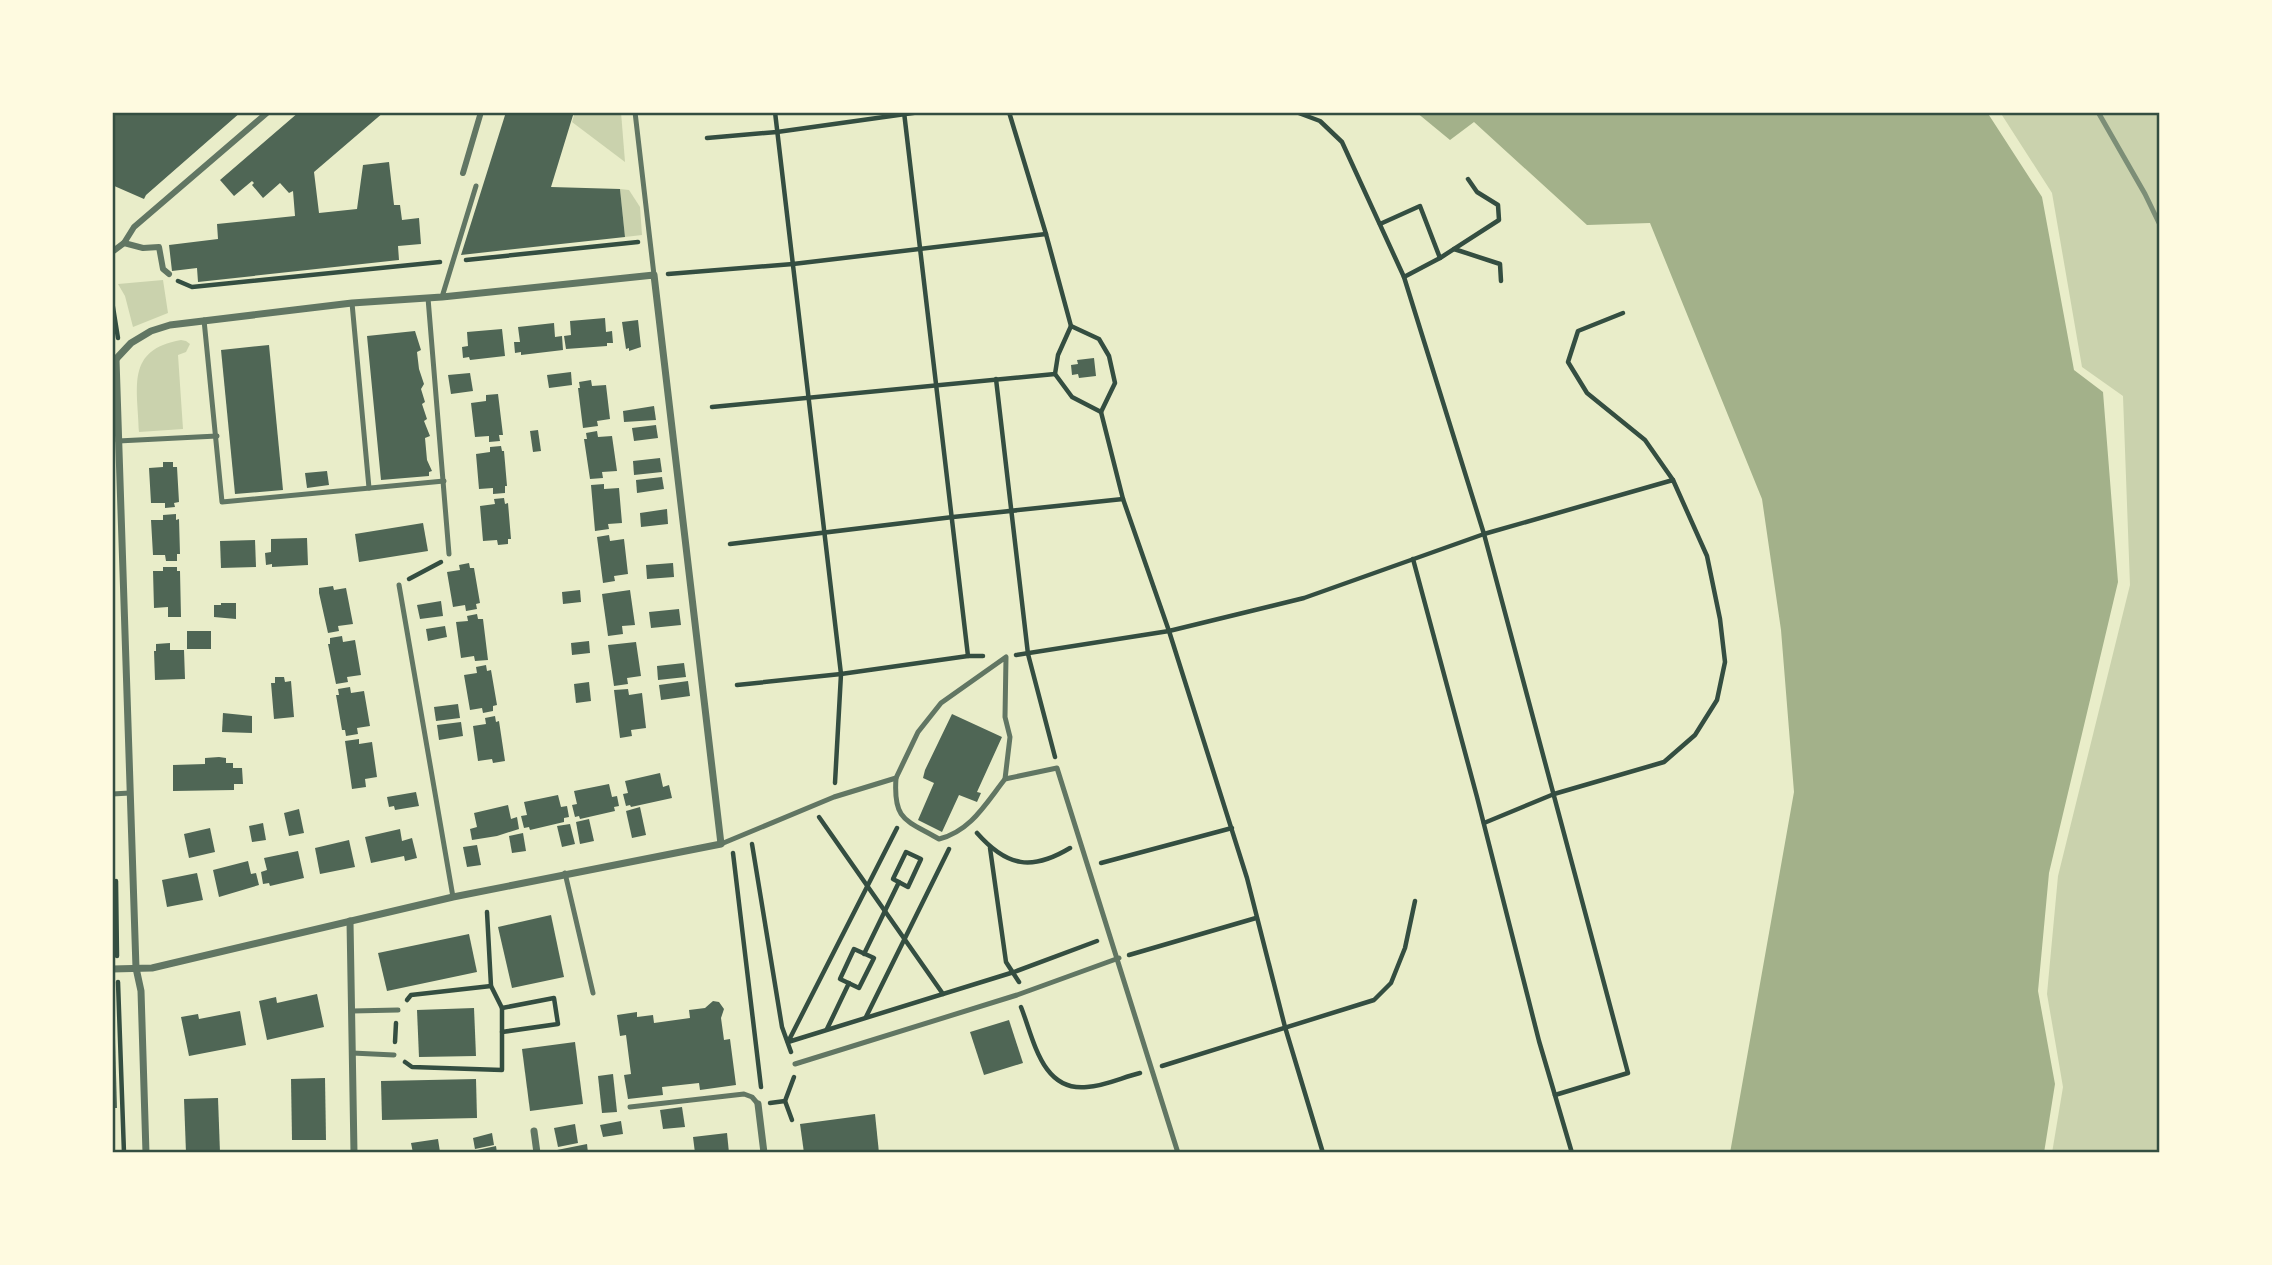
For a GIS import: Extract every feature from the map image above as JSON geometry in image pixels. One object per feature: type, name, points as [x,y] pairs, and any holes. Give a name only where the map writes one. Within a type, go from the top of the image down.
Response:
[{"type":"street","points":[[112,252],[124,243],[134,227],[268,112]]},
{"type":"street","points":[[463,173],[481,112]]},
{"type":"street","points":[[124,243],[142,248],[159,247],[163,269],[169,274]]},
{"type":"street","points":[[112,969],[136,968],[152,968],[453,897],[721,844],[654,275],[442,297],[352,303],[204,320],[151,331],[131,343],[114,359],[136,968],[141,991],[146,1153]]},
{"type":"street","points":[[350,921],[354,1153]]},
{"type":"street","points":[[758,1104],[764,1153]]},
{"type":"street","points":[[534,1131],[537,1153]]},
{"type":"lane","points":[[635,112],[654,275]]},
{"type":"lane","points":[[442,297],[476,186]]},
{"type":"lane","points":[[428,298],[449,554]]},
{"type":"lane","points":[[352,303],[369,488]]},
{"type":"lane","points":[[204,320],[222,502],[444,481]]},
{"type":"lane","points":[[118,441],[217,436]]},
{"type":"lane","points":[[399,585],[453,897]]},
{"type":"lane","points":[[1006,657],[1005,717],[1010,737],[1005,779],[969,825],[951,836],[939,839],[902,818],[894,800],[896,778],[918,732],[941,703],[1006,657]]},
{"type":"lane","points":[[1005,779],[1058,768],[1178,1153]]},
{"type":"lane","points":[[721,844],[834,797],[896,778]]},
{"type":"lane","points":[[112,794],[130,793]]},
{"type":"lane","points":[[565,873],[593,993]]},
{"type":"lane","points":[[795,1064],[1017,995],[1119,958]]},
{"type":"lane","points":[[352,1011],[398,1010]]},
{"type":"lane","points":[[352,1053],[394,1055]]},
{"type":"lane","points":[[630,1107],[744,1094],[752,1097],[758,1104]]},
{"type":"path","points":[[775,112],[841,674],[834,797]]},
{"type":"path","points":[[707,138],[777,132],[920,112]]},
{"type":"path","points":[[1009,112],[1071,326],[1058,355],[1055,374],[1072,397],[1101,412]]},
{"type":"path","points":[[1296,112],[1320,121],[1342,142],[1404,277],[1484,534],[1628,1073],[1555,1094]]},
{"type":"path","points":[[904,113],[968,656]]},
{"type":"path","points":[[1404,277],[1440,258],[1499,220],[1498,205],[1477,192],[1468,179]]},
{"type":"path","points":[[1380,224],[1420,206],[1440,258]]},
{"type":"path","points":[[654,275],[793,264],[1046,233]]},
{"type":"path","points":[[169,274],[192,287],[650,241]]},
{"type":"path","points":[[1454,249],[1500,264],[1501,281]]},
{"type":"path","points":[[112,301],[118,335],[114,359]]},
{"type":"path","points":[[1484,822],[1554,794],[1664,762],[1695,735],[1717,700],[1725,662],[1720,619],[1707,556],[1674,480],[1645,440],[1587,393],[1568,362],[1578,331],[1623,313]]},
{"type":"path","points":[[1071,326],[1099,339],[1109,356],[1115,383],[1101,412],[1123,499],[1232,828],[1285,1027],[1323,1153]]},
{"type":"path","points":[[712,407],[1055,374]]},
{"type":"path","points":[[996,379],[1028,654],[1058,768]]},
{"type":"path","points":[[737,685],[968,656],[1006,657],[1168,631],[1304,598],[1484,534],[1674,480]]},
{"type":"path","points":[[730,544],[1123,499]]},
{"type":"path","points":[[399,585],[444,561],[449,554]]},
{"type":"path","points":[[1413,559],[1484,822],[1539,1041],[1572,1153]]},
{"type":"path","points":[[812,806],[943,994]]},
{"type":"path","points":[[788,1042],[902,818]]},
{"type":"path","points":[[969,825],[990,848],[1009,859],[1034,863],[1052,859],[1080,842]]},
{"type":"path","points":[[1089,866],[1232,828]]},
{"type":"path","points":[[750,832],[782,1027],[795,1064],[793,1083],[785,1101],[792,1120]]},
{"type":"path","points":[[866,1018],[950,849],[951,836]]},
{"type":"path","points":[[721,844],[733,854],[761,1085],[758,1104],[785,1101]]},
{"type":"path","points":[[990,848],[1006,962],[1025,992]]},
{"type":"path","points":[[906,852],[921,859],[908,887],[899,882],[893,879],[906,852]]},
{"type":"path","points":[[864,954],[899,882]]},
{"type":"path","points":[[1017,995],[1044,1068],[1063,1085],[1087,1087],[1374,1000],[1391,983],[1401,960],[1415,901]]},
{"type":"path","points":[[487,912],[491,986],[502,1008],[502,1070],[412,1067],[394,1055],[398,1010],[411,995],[491,986]]},
{"type":"path","points":[[1119,958],[1256,918]]},
{"type":"path","points":[[788,1042],[1014,972],[1111,936]]},
{"type":"path","points":[[854,949],[874,958],[859,988],[849,983],[840,979],[854,949]]},
{"type":"path","points":[[827,1030],[849,983]]},
{"type":"path","points":[[502,1008],[554,998],[558,1024],[502,1032]]},
{"type":"shaded area","points":[[575,112],[621,112],[625,162],[572,122]]},
{"type":"shaded area","points":[[1416,112],[1987,112],[2042,197],[2074,370],[2103,392],[2118,582],[2049,873],[2038,991],[2055,1084],[2044,1153],[1730,1153],[1794,792],[1781,630],[1762,499],[1650,223],[1587,225],[1474,122],[1450,140]]},
{"type":"shaded area","points":[[2000,112],[2160,112],[2160,1153],[2052,1153],[2063,1087],[2047,994],[2058,876],[2130,585],[2123,396],[2082,367],[2052,193]]},
{"type":"shaded area","points":[[620,189],[629,190],[640,207],[642,235],[625,237]]},
{"type":"shaded area","points":[[163,280],[168,313],[133,327],[125,296],[118,284]]},
{"type":"shaded area","points":[[181,340],[190,344],[186,352],[178,355],[183,429],[139,432],[137,386],[143,362],[151,352],[163,345]]},
{"type":"building","points":[[112,112],[241,112],[144,199],[112,185]]},
{"type":"building","points":[[299,112],[384,112],[314,172],[319,213],[357,209],[363,165],[389,162],[394,205],[400,205],[402,220],[419,218],[421,244],[398,246],[399,260],[198,282],[197,268],[172,271],[169,245],[218,239],[217,224],[295,216],[293,191],[289,193],[280,183],[263,198],[252,185],[252,181],[234,196],[220,180]]},
{"type":"building","points":[[506,112],[574,112],[551,187],[620,189],[625,237],[461,255]]},
{"type":"building","points":[[605,318],[606,332],[612,331],[613,343],[607,343],[607,346],[566,349],[564,336],[571,335],[570,321]]},
{"type":"building","points":[[638,320],[641,347],[629,351],[629,348],[626,349],[622,322]]},
{"type":"building","points":[[554,323],[555,337],[562,336],[563,350],[521,355],[521,352],[515,353],[514,342],[520,342],[518,327]]},
{"type":"building","points":[[502,329],[505,356],[470,360],[469,357],[463,358],[462,347],[468,346],[467,332]]},
{"type":"building","points":[[415,331],[421,350],[417,352],[424,384],[421,389],[425,402],[422,404],[427,419],[424,421],[430,436],[425,438],[427,460],[432,471],[429,476],[381,480],[367,336]]},
{"type":"building","points":[[269,345],[283,490],[235,494],[221,350]]},
{"type":"building","points":[[1094,358],[1096,376],[1079,378],[1078,374],[1072,375],[1071,365],[1078,364],[1077,360]]},
{"type":"building","points":[[571,372],[572,385],[549,388],[547,375]]},
{"type":"building","points":[[470,373],[473,391],[451,394],[448,375]]},
{"type":"building","points":[[591,380],[592,386],[606,385],[610,419],[597,421],[598,426],[583,428],[579,382]]},
{"type":"building","points":[[498,394],[503,435],[499,435],[500,441],[489,442],[489,436],[475,437],[471,403],[486,401],[486,395]]},
{"type":"building","points":[[654,406],[656,420],[624,422],[623,411]]},
{"type":"building","points":[[656,425],[658,438],[634,441],[632,428]]},
{"type":"building","points":[[538,430],[541,451],[533,452],[530,431]]},
{"type":"building","points":[[597,431],[598,437],[612,436],[617,471],[602,472],[603,478],[590,479],[584,439],[587,439],[586,433]]},
{"type":"building","points":[[501,446],[504,451],[507,486],[505,493],[493,494],[493,488],[479,489],[476,454],[490,452],[490,447]]},
{"type":"building","points":[[660,458],[662,472],[634,475],[633,461]]},
{"type":"building","points":[[163,462],[173,462],[173,467],[177,467],[179,502],[174,503],[175,507],[165,508],[165,503],[151,503],[149,468],[163,467]]},
{"type":"building","points":[[327,471],[329,485],[307,488],[305,473]]},
{"type":"building","points":[[662,477],[664,489],[637,493],[636,480]]},
{"type":"building","points":[[604,484],[604,489],[619,488],[622,523],[608,524],[609,529],[595,531],[591,485]]},
{"type":"building","points":[[504,498],[505,504],[508,503],[511,539],[508,539],[508,544],[498,545],[497,540],[483,541],[480,506],[495,504],[494,499]]},
{"type":"building","points":[[667,509],[668,524],[641,527],[640,513]]},
{"type":"building","points":[[176,514],[176,520],[179,519],[180,554],[177,554],[177,561],[166,561],[165,555],[153,555],[151,520],[163,520],[163,515]]},
{"type":"building","points":[[423,523],[428,551],[359,562],[355,534]]},
{"type":"building","points":[[609,535],[610,541],[624,539],[628,574],[614,576],[615,581],[603,583],[597,537]]},
{"type":"building","points":[[307,538],[308,565],[266,565],[265,553],[271,552],[271,539]]},
{"type":"building","points":[[255,540],[256,567],[221,568],[220,541]]},
{"type":"building","points":[[469,563],[470,568],[474,568],[480,603],[476,604],[477,609],[466,611],[465,605],[453,607],[447,572],[460,570],[459,565]]},
{"type":"building","points":[[673,563],[674,577],[647,579],[646,565]]},
{"type":"building","points":[[163,567],[177,567],[177,571],[180,571],[181,617],[168,617],[168,607],[154,608],[153,571],[163,571]]},
{"type":"building","points":[[333,586],[334,590],[346,588],[353,624],[338,626],[339,631],[328,633],[319,588]]},
{"type":"building","points":[[580,590],[581,602],[563,604],[562,592]]},
{"type":"building","points":[[630,590],[635,625],[622,626],[623,634],[608,636],[602,594]]},
{"type":"building","points":[[441,601],[443,616],[420,619],[417,605]]},
{"type":"building","points":[[236,603],[236,619],[214,617],[214,605]]},
{"type":"building","points":[[679,609],[681,625],[651,628],[649,612]]},
{"type":"building","points":[[477,614],[478,619],[483,619],[488,660],[475,661],[474,656],[461,658],[456,622],[468,621],[467,616]]},
{"type":"building","points":[[445,626],[447,637],[428,641],[426,629]]},
{"type":"building","points":[[187,631],[211,631],[211,649],[187,649]]},
{"type":"building","points":[[342,636],[343,642],[355,640],[361,675],[347,677],[348,682],[336,684],[328,644],[330,638]]},
{"type":"building","points":[[589,641],[590,653],[572,655],[571,643]]},
{"type":"building","points":[[636,642],[641,676],[627,678],[628,684],[614,686],[608,645]]},
{"type":"building","points":[[170,643],[170,650],[184,650],[185,679],[155,680],[156,644]]},
{"type":"building","points":[[684,663],[686,677],[658,680],[657,666]]},
{"type":"building","points":[[486,665],[487,671],[491,670],[497,705],[493,706],[493,711],[483,713],[482,708],[470,710],[464,675],[477,673],[476,667]]},
{"type":"building","points":[[275,677],[284,677],[285,682],[291,681],[294,717],[274,719],[271,683],[275,683]]},
{"type":"building","points":[[688,681],[690,696],[661,700],[659,685]]},
{"type":"building","points":[[589,682],[591,701],[576,703],[574,684]]},
{"type":"building","points":[[350,687],[351,693],[364,691],[370,726],[357,728],[358,734],[346,736],[345,730],[342,730],[336,695],[339,695],[338,689]]},
{"type":"building","points":[[628,689],[629,695],[642,693],[646,728],[631,730],[632,736],[620,738],[614,690]]},
{"type":"building","points":[[458,704],[460,718],[436,721],[434,707]]},
{"type":"building","points":[[223,713],[252,716],[252,733],[222,732]]},
{"type":"building","points":[[952,714],[1002,737],[977,792],[981,793],[977,802],[959,795],[942,832],[918,820],[934,783],[923,778],[925,770]]},
{"type":"building","points":[[495,716],[496,722],[499,721],[505,761],[478,761],[473,726],[486,724],[485,718]]},
{"type":"building","points":[[461,722],[463,736],[439,740],[437,725]]},
{"type":"building","points":[[359,739],[359,744],[372,742],[377,777],[365,779],[366,787],[352,789],[345,741]]},
{"type":"building","points":[[205,758],[226,758],[226,763],[233,763],[233,768],[242,768],[243,784],[234,784],[234,790],[173,791],[173,765],[205,764]]},
{"type":"building","points":[[660,773],[663,787],[669,785],[672,798],[626,806],[623,794],[628,793],[625,781]]},
{"type":"building","points":[[609,784],[612,797],[617,796],[619,806],[614,807],[615,811],[580,819],[579,816],[575,817],[572,805],[577,804],[574,791]]},
{"type":"building","points":[[416,792],[419,806],[395,810],[394,806],[389,807],[387,797]]},
{"type":"building","points":[[558,795],[561,807],[567,806],[569,817],[564,818],[564,822],[530,830],[529,827],[524,828],[521,816],[527,815],[524,802]]},
{"type":"building","points":[[508,805],[511,819],[517,817],[519,829],[472,840],[470,829],[477,827],[474,813]]},
{"type":"building","points":[[640,807],[646,835],[632,838],[626,811]]},
{"type":"building","points":[[299,809],[304,833],[289,836],[284,813]]},
{"type":"building","points":[[589,819],[594,841],[580,844],[576,822]]},
{"type":"building","points":[[263,823],[266,840],[252,842],[249,826]]},
{"type":"building","points":[[570,824],[575,844],[562,847],[557,826]]},
{"type":"building","points":[[210,828],[215,852],[189,858],[184,834]]},
{"type":"building","points":[[400,829],[402,841],[412,838],[417,858],[405,861],[404,856],[371,863],[365,837]]},
{"type":"building","points":[[523,833],[526,851],[512,853],[509,836]]},
{"type":"building","points":[[349,840],[355,867],[320,874],[315,848]]},
{"type":"building","points":[[477,845],[481,865],[467,867],[463,847]]},
{"type":"building","points":[[298,851],[304,878],[270,886],[269,883],[263,884],[261,872],[267,870],[264,858]]},
{"type":"building","points":[[248,861],[251,874],[256,873],[259,885],[219,897],[213,870]]},
{"type":"building","points":[[197,873],[203,900],[167,907],[162,880]]},
{"type":"building","points":[[551,915],[564,977],[512,988],[498,927]]},
{"type":"building","points":[[469,934],[477,972],[387,991],[378,953]]},
{"type":"building","points":[[317,994],[324,1027],[267,1040],[259,1001],[276,997],[277,1003]]},
{"type":"building","points":[[713,1001],[719,1002],[724,1009],[721,1018],[724,1040],[730,1039],[736,1085],[700,1090],[699,1083],[662,1087],[663,1095],[628,1099],[624,1075],[631,1074],[626,1035],[620,1036],[617,1015],[637,1012],[637,1017],[653,1015],[654,1023],[690,1018],[689,1010],[705,1008]]},
{"type":"building","points":[[114,1002],[117,1108],[112,1108]]},
{"type":"building","points":[[474,1008],[476,1056],[419,1057],[417,1010]]},
{"type":"building","points":[[240,1011],[246,1045],[189,1056],[181,1017],[198,1014],[199,1019]]},
{"type":"building","points":[[1009,1020],[1023,1063],[984,1075],[970,1032]]},
{"type":"building","points":[[575,1042],[583,1104],[530,1111],[522,1049]]},
{"type":"building","points":[[613,1074],[617,1112],[602,1113],[598,1076]]},
{"type":"building","points":[[325,1078],[326,1140],[292,1140],[291,1079]]},
{"type":"building","points":[[476,1079],[477,1118],[382,1120],[381,1081]]},
{"type":"building","points":[[218,1098],[220,1153],[186,1153],[184,1099]]},
{"type":"building","points":[[682,1107],[685,1127],[663,1129],[660,1110]]},
{"type":"building","points":[[875,1114],[879,1153],[804,1153],[800,1124]]},
{"type":"building","points":[[621,1121],[623,1134],[603,1137],[600,1125]]},
{"type":"building","points":[[575,1124],[578,1143],[558,1147],[554,1128]]},
{"type":"building","points":[[492,1133],[494,1145],[475,1149],[473,1138]]},
{"type":"building","points":[[727,1133],[729,1153],[695,1153],[693,1137]]},
{"type":"building","points":[[438,1139],[440,1152],[413,1153],[411,1143]]},
{"type":"building","points":[[587,1144],[588,1153],[557,1153],[557,1150]]},
{"type":"building","points":[[496,1146],[497,1153],[468,1153],[468,1152]]},
{"type":"railway","points":[[2098,112],[2160,225]]}]
